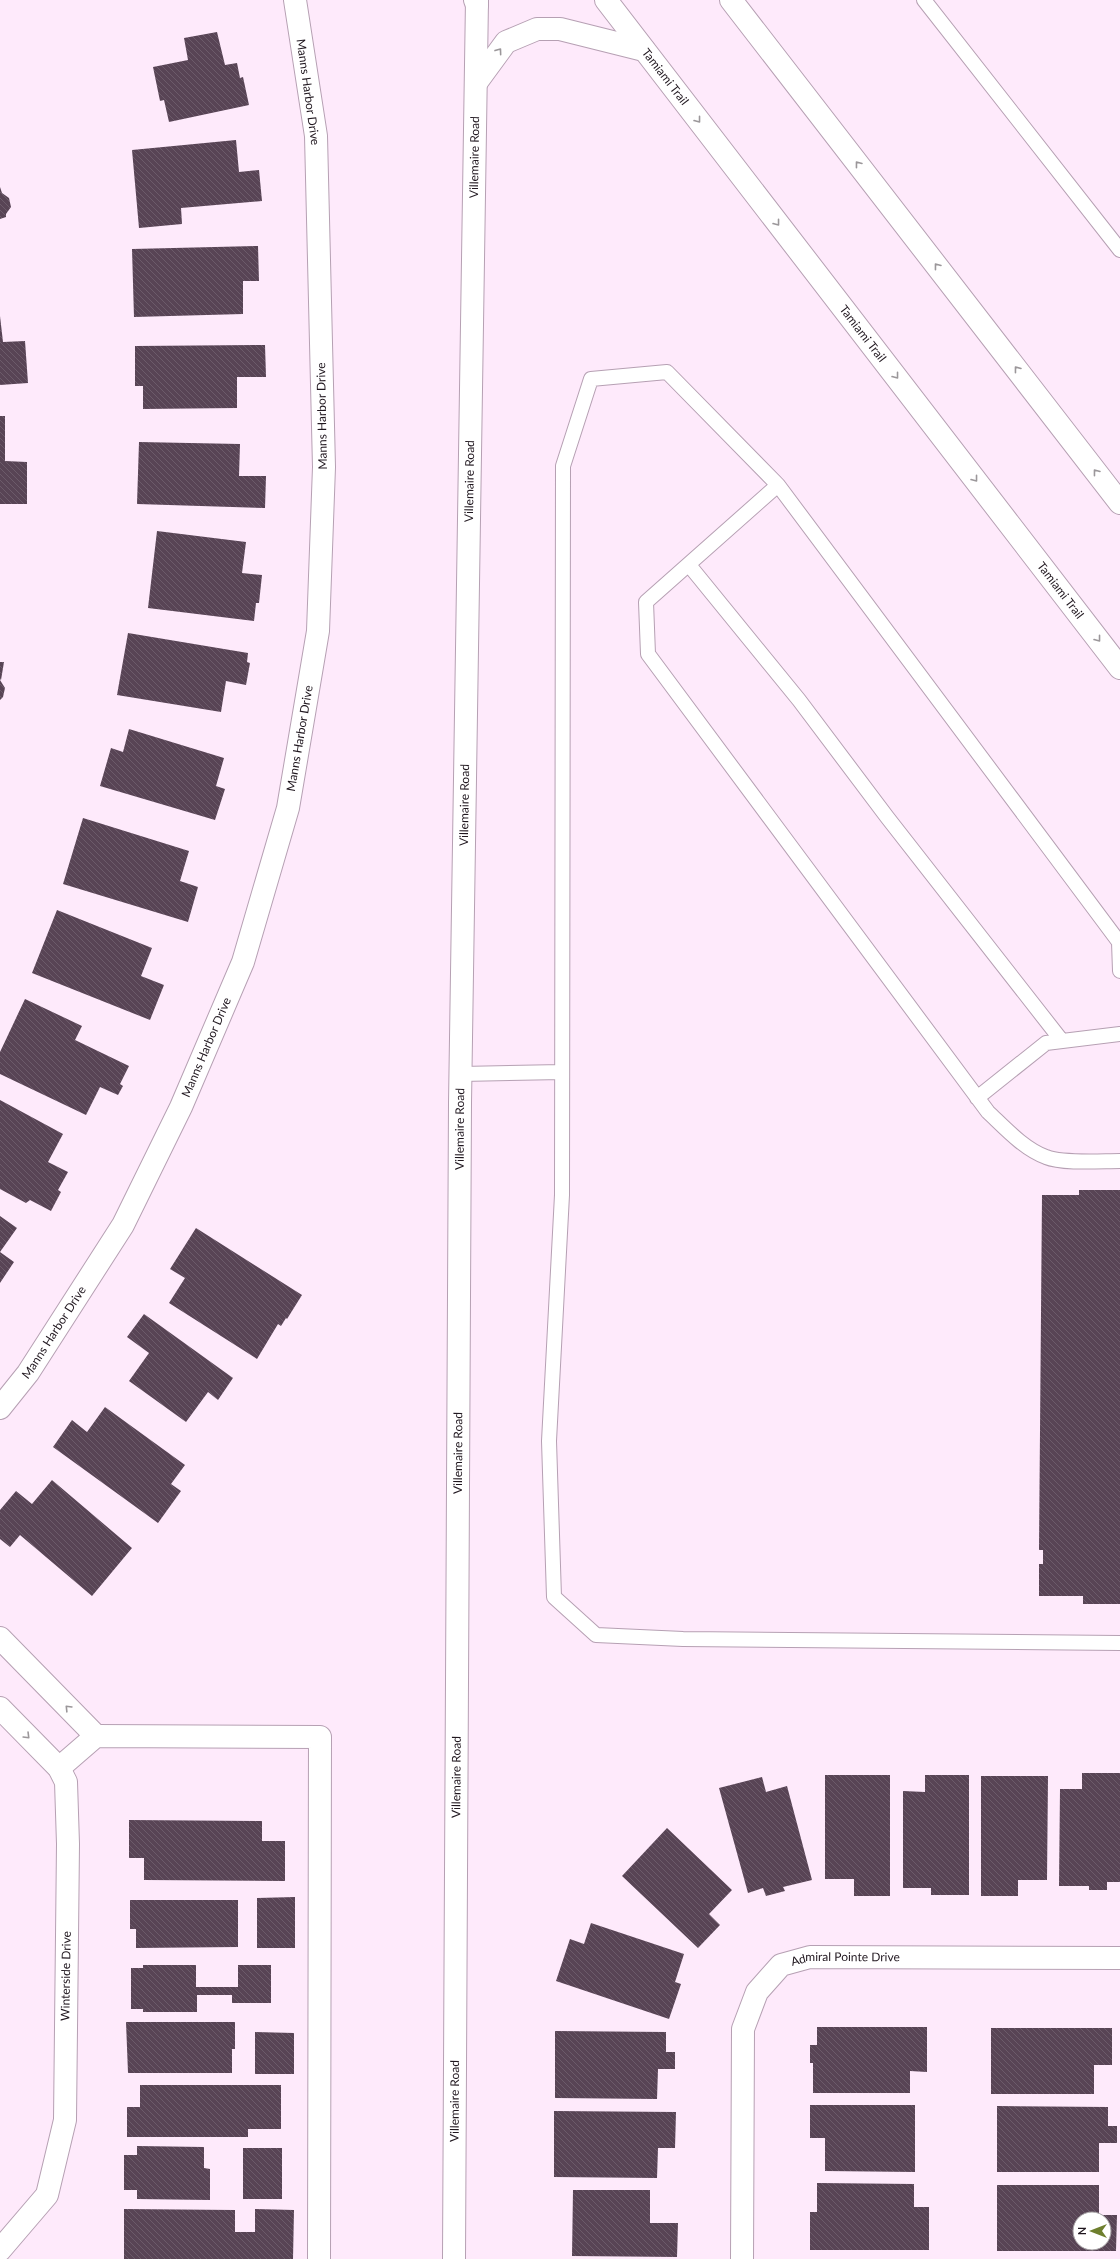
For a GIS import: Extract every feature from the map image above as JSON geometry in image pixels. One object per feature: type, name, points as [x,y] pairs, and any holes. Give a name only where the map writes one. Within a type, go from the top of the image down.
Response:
[{"type":"street","name":"Manns Harbor Drive","points":[[0,1408],[28,1373],[123,1225],[181,1107],[243,962],[288,808],[318,632],[324,467],[316,136],[295,0]]},
{"type":"street","name":"Tamiami Trail","points":[[606,0],[1120,668]]},
{"type":"street","points":[[732,0],[1120,503]]},
{"type":"street","name":"Villemaire Road","points":[[454,2259],[461,1074],[476,2]]},
{"type":"street","points":[[476,82],[506,42],[536,29],[560,29],[644,50]]},
{"type":"street","points":[[0,1638],[96,1736]]},
{"type":"street","name":"Winterside Drive","points":[[0,1708],[59,1768],[66,1782],[68,1844],[65,2120],[47,2195],[0,2250]]},
{"type":"street","points":[[59,1768],[96,1736],[320,1737],[319,2259]]},
{"type":"street","name":"Admiral Pointe Drive","points":[[742,2259],[743,2029],[757,1992],[781,1965],[810,1957],[1120,1958]]},
{"type":"lane","points":[[924,0],[1120,250]]},
{"type":"lane","points":[[1120,971],[1119,942],[778,485],[667,372],[591,379],[563,466],[562,1195],[548,1441],[554,1598],[596,1635],[682,1639],[1120,1642]]},
{"type":"lane","points":[[778,485],[646,602],[648,654],[988,1112],[1014,1137],[1046,1158],[1075,1161],[1120,1161]]},
{"type":"lane","points":[[689,564],[799,700],[887,817],[1062,1041]]},
{"type":"lane","points":[[977,1098],[1046,1043],[1120,1034]]},
{"type":"lane","points":[[461,1074],[562,1072]]},
{"type":"building","points":[[217,32],[225,65],[237,63],[240,78],[243,77],[249,105],[169,122],[164,100],[160,101],[153,67],[188,60],[184,38]]},
{"type":"building","points":[[236,140],[239,172],[259,170],[262,201],[181,208],[182,224],[139,228],[132,150]]},
{"type":"building","points":[[0,187],[2,193],[9,198],[11,207],[6,214],[6,217],[0,219]]},
{"type":"building","points":[[258,246],[259,281],[243,281],[243,314],[134,317],[132,249]]},
{"type":"building","points":[[0,316],[3,342],[25,341],[28,383],[0,385]]},
{"type":"building","points":[[265,345],[266,377],[237,377],[237,408],[143,409],[143,386],[135,386],[135,346]]},
{"type":"building","points":[[0,416],[5,416],[5,461],[27,462],[27,504],[0,504]]},
{"type":"building","points":[[139,442],[240,444],[239,476],[266,476],[265,508],[137,504]]},
{"type":"building","points":[[157,531],[246,542],[242,573],[262,575],[259,603],[256,603],[254,621],[148,608]]},
{"type":"building","points":[[128,633],[248,653],[247,662],[250,663],[246,685],[226,681],[221,712],[117,695]]},
{"type":"building","points":[[0,662],[4,662],[1,680],[0,679]]},
{"type":"building","points":[[0,680],[5,688],[3,697],[0,700]]},
{"type":"building","points":[[129,729],[224,758],[216,786],[225,789],[215,820],[100,786],[111,748],[123,752]]},
{"type":"building","points":[[83,818],[189,851],[180,881],[198,887],[188,922],[63,884]]},
{"type":"building","points":[[57,910],[152,948],[141,976],[164,985],[150,1020],[32,973]]},
{"type":"building","points":[[25,999],[82,1026],[75,1040],[129,1066],[120,1084],[123,1086],[118,1095],[100,1087],[86,1115],[0,1074],[0,1052]]},
{"type":"building","points":[[0,1100],[63,1134],[48,1162],[68,1172],[58,1190],[61,1192],[51,1211],[30,1200],[26,1203],[0,1189]]},
{"type":"building","points":[[1079,1190],[1120,1190],[1120,1604],[1083,1604],[1083,1596],[1039,1596],[1039,1564],[1043,1564],[1043,1550],[1039,1550],[1042,1195],[1079,1195]]},
{"type":"building","points":[[0,1216],[17,1228],[0,1252]]},
{"type":"building","points":[[196,1228],[302,1295],[287,1319],[286,1318],[281,1326],[278,1324],[257,1359],[169,1303],[185,1278],[170,1269]]},
{"type":"building","points":[[0,1252],[14,1262],[0,1283]]},
{"type":"building","points":[[144,1314],[233,1378],[218,1400],[208,1392],[186,1422],[129,1381],[149,1353],[127,1337]]},
{"type":"building","points":[[105,1407],[185,1465],[171,1484],[181,1491],[158,1523],[53,1447],[72,1420],[87,1432]]},
{"type":"building","points":[[52,1480],[132,1548],[92,1596],[20,1535],[10,1547],[0,1539],[0,1510],[16,1491],[32,1504]]},
{"type":"building","points":[[1082,1773],[1120,1773],[1120,1882],[1107,1882],[1107,1890],[1089,1890],[1089,1886],[1059,1886],[1060,1789],[1082,1789]]},
{"type":"building","points":[[825,1775],[890,1775],[890,1896],[854,1896],[854,1879],[825,1879]]},
{"type":"building","points":[[925,1775],[969,1775],[969,1895],[931,1895],[931,1888],[903,1888],[903,1791],[925,1792]]},
{"type":"building","points":[[981,1776],[1048,1776],[1047,1880],[1018,1880],[1018,1896],[981,1896]]},
{"type":"building","points":[[762,1777],[766,1792],[787,1786],[812,1880],[783,1887],[785,1891],[766,1896],[763,1888],[748,1893],[719,1788]]},
{"type":"building","points":[[129,1820],[262,1821],[262,1841],[285,1841],[285,1881],[144,1880],[144,1858],[129,1858]]},
{"type":"building","points":[[667,1828],[732,1890],[709,1914],[720,1925],[698,1948],[622,1876]]},
{"type":"building","points":[[295,1897],[295,1948],[257,1948],[257,1898]]},
{"type":"building","points":[[130,1900],[238,1900],[238,1947],[136,1948],[136,1929],[130,1929]]},
{"type":"building","points":[[591,1923],[684,1954],[675,1982],[681,1984],[669,2019],[556,1981],[570,1939],[584,1944]]},
{"type":"building","points":[[143,1965],[196,1965],[196,1987],[238,1987],[238,1965],[271,1965],[271,2003],[232,2003],[232,1995],[197,1995],[197,2012],[143,2012],[143,2009],[131,2009],[131,1968],[143,1968]]},
{"type":"building","points":[[126,2022],[235,2022],[235,2049],[232,2049],[232,2073],[128,2073]]},
{"type":"building","points":[[817,2027],[927,2027],[927,2072],[910,2071],[910,2093],[813,2093],[813,2063],[810,2063],[810,2045],[817,2045]]},
{"type":"building","points":[[991,2028],[1112,2028],[1112,2065],[1094,2065],[1094,2094],[991,2094]]},
{"type":"building","points":[[555,2031],[666,2032],[666,2052],[675,2052],[675,2069],[658,2069],[657,2099],[555,2098]]},
{"type":"building","points":[[255,2032],[294,2033],[294,2074],[255,2074]]},
{"type":"building","points":[[140,2085],[281,2085],[281,2129],[248,2129],[248,2137],[127,2137],[127,2107],[140,2107]]},
{"type":"building","points":[[810,2105],[915,2105],[915,2172],[825,2171],[825,2138],[810,2138]]},
{"type":"building","points":[[997,2106],[1108,2107],[1108,2126],[1117,2126],[1117,2143],[1099,2143],[1099,2172],[997,2172]]},
{"type":"building","points":[[554,2111],[676,2112],[675,2148],[658,2148],[657,2178],[554,2177]]},
{"type":"building","points":[[137,2146],[204,2147],[204,2168],[210,2169],[210,2200],[137,2199],[137,2190],[124,2190],[124,2155],[137,2155]]},
{"type":"building","points":[[243,2148],[282,2148],[282,2199],[243,2199]]},
{"type":"building","points":[[817,2183],[914,2184],[914,2207],[929,2207],[929,2250],[810,2250],[810,2212],[817,2212]]},
{"type":"building","points":[[997,2185],[1099,2185],[1099,2211],[1072,2211],[1072,2251],[997,2251]]},
{"type":"building","points":[[573,2190],[650,2190],[650,2223],[678,2223],[677,2257],[572,2256]]},
{"type":"building","points":[[124,2209],[235,2210],[235,2232],[255,2232],[255,2209],[294,2210],[293,2259],[124,2259]]},
{"type":"building","points":[[1112,2215],[1117,2215],[1116,2251],[1112,2251]]}]
